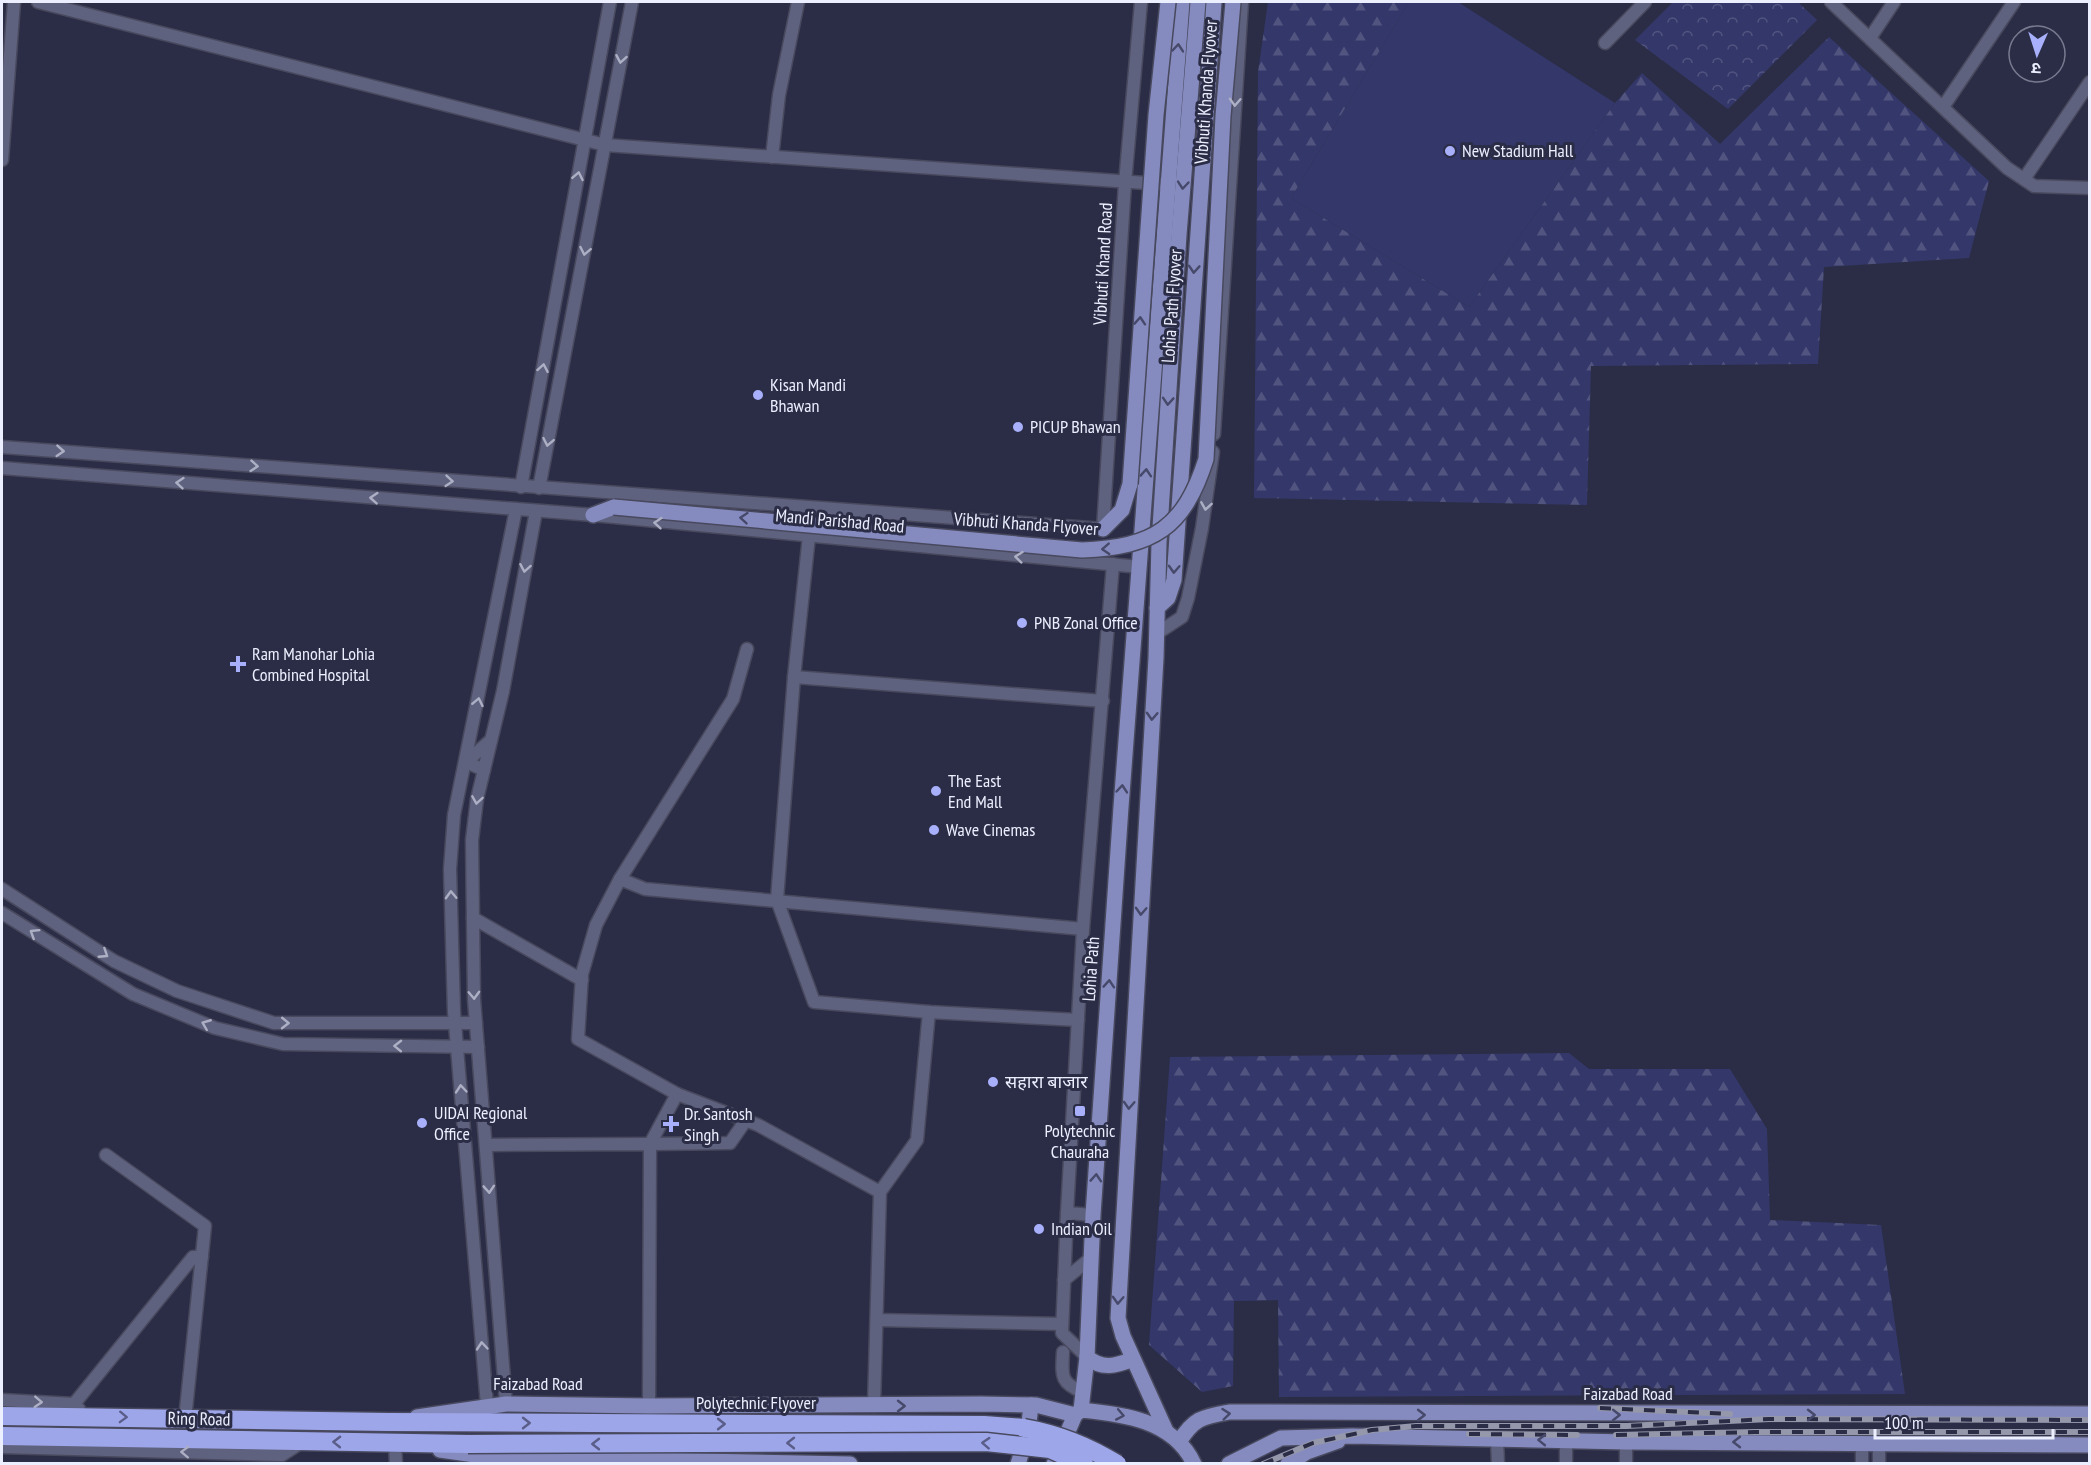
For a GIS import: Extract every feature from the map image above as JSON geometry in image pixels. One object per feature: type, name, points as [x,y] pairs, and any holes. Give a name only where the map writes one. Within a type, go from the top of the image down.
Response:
[{"type":"highway","name":"Faizabad Road","points":[[2,1416],[79,1410],[185,1419],[388,1422]]},
{"type":"highway","name":"Polytechnic Flyover","points":[[388,1422],[984,1425],[1050,1432],[1095,1450],[1117,1464]]},
{"type":"highway","name":"Ring Road","points":[[2,1436],[396,1444]]},
{"type":"highway","points":[[396,1444],[986,1442],[1050,1449],[1084,1464]]},
{"type":"main road","name":"Lohia Path Flyover","points":[[1104,530],[1122,510],[1130,484],[1151,184],[1168,2]]},
{"type":"main road","name":"Lohia Path Flyover","points":[[1142,531],[1182,2]]},
{"type":"main road","name":"Lohia Path Flyover","points":[[1133,1359],[1118,1318],[1179,235],[1198,2]]},
{"type":"main road","name":"Lohia Path Flyover","points":[[1157,608],[1168,598],[1174,580],[1214,2]]},
{"type":"main road","name":"Vibhuti Khanda Flyover","points":[[593,515],[614,507],[1082,550],[1116,549],[1149,538],[1168,527],[1196,489],[1206,459],[1223,116],[1233,2]]},
{"type":"main road","name":"Lohia Path","points":[[1078,1412],[1087,1357],[1093,1215],[1142,531]]},
{"type":"main road","points":[[1087,1357],[1095,1364],[1106,1366],[1133,1359],[1166,1431]]},
{"type":"main road","name":"Faizabad Road","points":[[388,1422],[487,1405],[506,1404],[1031,1405],[1078,1412]]},
{"type":"main road","points":[[1018,1464],[1028,1432],[1031,1405]]},
{"type":"main road","points":[[1054,1464],[1078,1412],[1141,1419],[1166,1431],[1179,1442],[1194,1464]]},
{"type":"main road","name":"Faizabad Road","points":[[1179,1442],[1188,1428],[1199,1419],[1229,1412],[2090,1414]]},
{"type":"main road","points":[[1288,1464],[1307,1452],[1352,1436]]},
{"type":"main road","points":[[1229,1464],[1281,1438],[1352,1436],[1626,1442],[2090,1445]]},
{"type":"main road","points":[[396,1444],[489,1457],[850,1464]]},
{"type":"street","points":[[2,160],[14,2]]},
{"type":"street","points":[[38,2],[605,145],[1125,183],[1168,184]]},
{"type":"street","points":[[521,487],[610,2]]},
{"type":"street","points":[[539,488],[632,2]]},
{"type":"street","points":[[772,157],[779,94],[798,2]]},
{"type":"street","name":"Vibhuti Khand Road","points":[[1104,530],[1125,183],[1141,2]]},
{"type":"street","points":[[1156,634],[1182,617],[1188,598],[1210,480],[1242,2]]},
{"type":"street","points":[[1605,44],[1645,2]]},
{"type":"street","points":[[1831,2],[2007,168],[2034,186],[2090,188]]},
{"type":"street","points":[[1870,38],[1894,2]]},
{"type":"street","points":[[1942,106],[2014,2]]},
{"type":"street","points":[[2024,179],[2090,82]]},
{"type":"street","points":[[2,447],[1104,530]]},
{"type":"street","name":"Mandi Parishad Road","points":[[2,468],[593,515],[1140,567]]},
{"type":"street","points":[[487,1405],[455,1023],[450,869],[454,815],[516,509]]},
{"type":"street","points":[[506,1404],[476,1023],[472,840],[477,799],[503,691],[536,511]]},
{"type":"street","points":[[1043,559],[1046,526]]},
{"type":"street","points":[[809,536],[794,677],[777,900],[814,1002],[929,1012],[1078,1020]]},
{"type":"street","points":[[1087,1357],[1062,1333],[1062,1324],[1083,929],[1113,564]]},
{"type":"street","points":[[747,649],[733,699],[620,879],[596,925],[582,980],[578,1039],[677,1094],[746,1120],[880,1192]]},
{"type":"street","points":[[794,677],[1103,701]]},
{"type":"street","points":[[466,762],[491,741]]},
{"type":"street","points":[[466,762],[484,771]]},
{"type":"street","points":[[620,879],[645,889],[1083,929]]},
{"type":"street","points":[[2,889],[114,960],[177,991],[274,1023],[476,1023]]},
{"type":"street","points":[[2,913],[133,994],[215,1028],[283,1044],[478,1047]]},
{"type":"street","points":[[473,918],[582,980]]},
{"type":"street","points":[[874,1406],[880,1192],[917,1140],[929,1012]]},
{"type":"street","points":[[358,1045],[359,1024]]},
{"type":"street","points":[[649,1406],[650,1144],[677,1094]]},
{"type":"street","points":[[486,1145],[730,1143],[746,1120]]},
{"type":"street","points":[[106,1155],[205,1226],[185,1419]]},
{"type":"street","points":[[1067,1214],[1093,1215]]},
{"type":"street","points":[[1065,1255],[1091,1258]]},
{"type":"street","points":[[2,1400],[79,1410],[193,1257],[202,1257]]},
{"type":"street","points":[[1064,1280],[1091,1258]]},
{"type":"street","points":[[477,1286],[497,1285]]},
{"type":"street","points":[[877,1320],[1062,1324]]},
{"type":"street","points":[[1063,1352],[1062,1375],[1069,1387],[1083,1392]]},
{"type":"street","points":[[1497,1439],[1498,1464]]},
{"type":"street","points":[[1566,1440],[1566,1464]]},
{"type":"street","points":[[2,1447],[282,1455],[303,1442]]},
{"type":"street","points":[[1626,1442],[1626,1464]]},
{"type":"street","points":[[1862,1442],[1862,1464]]},
{"type":"street","points":[[1879,1443],[1879,1464]]},
{"type":"street","points":[[396,1444],[396,1464]]},
{"type":"green space","points":[[1268,2],[1409,2],[1291,198],[1469,307],[1615,103],[1642,73],[1720,144],[1829,37],[1989,181],[1969,258],[1824,267],[1818,364],[1591,366],[1587,505],[1254,498],[1258,72]]},
{"type":"green space","name":"New Stadium Hall","points":[[1409,2],[1458,2],[1615,103],[1469,307],[1291,198]]},
{"type":"green space","points":[[1673,2],[1798,2],[1817,20],[1728,109],[1635,40]]},
{"type":"green space","points":[[1569,1053],[1589,1069],[1730,1069],[1767,1129],[1770,1220],[1881,1225],[1905,1394],[1279,1397],[1278,1300],[1234,1301],[1233,1386],[1202,1392],[1149,1345],[1170,1057]]},
{"type":"railway","points":[[1600,1408],[1730,1414]]},
{"type":"railway","points":[[1263,1464],[1313,1443],[1372,1430],[1416,1426],[1627,1426],[1769,1419],[2090,1420]]},
{"type":"railway","points":[[1616,1435],[1755,1432],[2090,1432]]},
{"type":"railway","points":[[1469,1434],[1577,1435]]},
{"type":"place","name":"New Stadium Hall","points":[[1450,151]]},
{"type":"place","name":"Kisan Mandi Bhawan","points":[[758,395]]},
{"type":"place","name":"PICUP Bhawan","points":[[1018,427]]},
{"type":"place","name":"PNB Zonal Office","points":[[1022,623]]},
{"type":"place","name":"Ram Manohar Lohia Combined Hospital","points":[[238,664]]},
{"type":"place","name":"The East End Mall","points":[[936,791]]},
{"type":"place","name":"Wave Cinemas","points":[[934,830]]},
{"type":"place","name":"सहारा बाजार","points":[[993,1082]]},
{"type":"place","name":"Polytechnic Chauraha","points":[[1080,1111]]},
{"type":"place","name":"UIDAI Regional Office","points":[[422,1123]]},
{"type":"place","name":"Dr. Santosh Singh","points":[[671,1124]]},
{"type":"place","name":"Indian Oil","points":[[1039,1229]]}]
